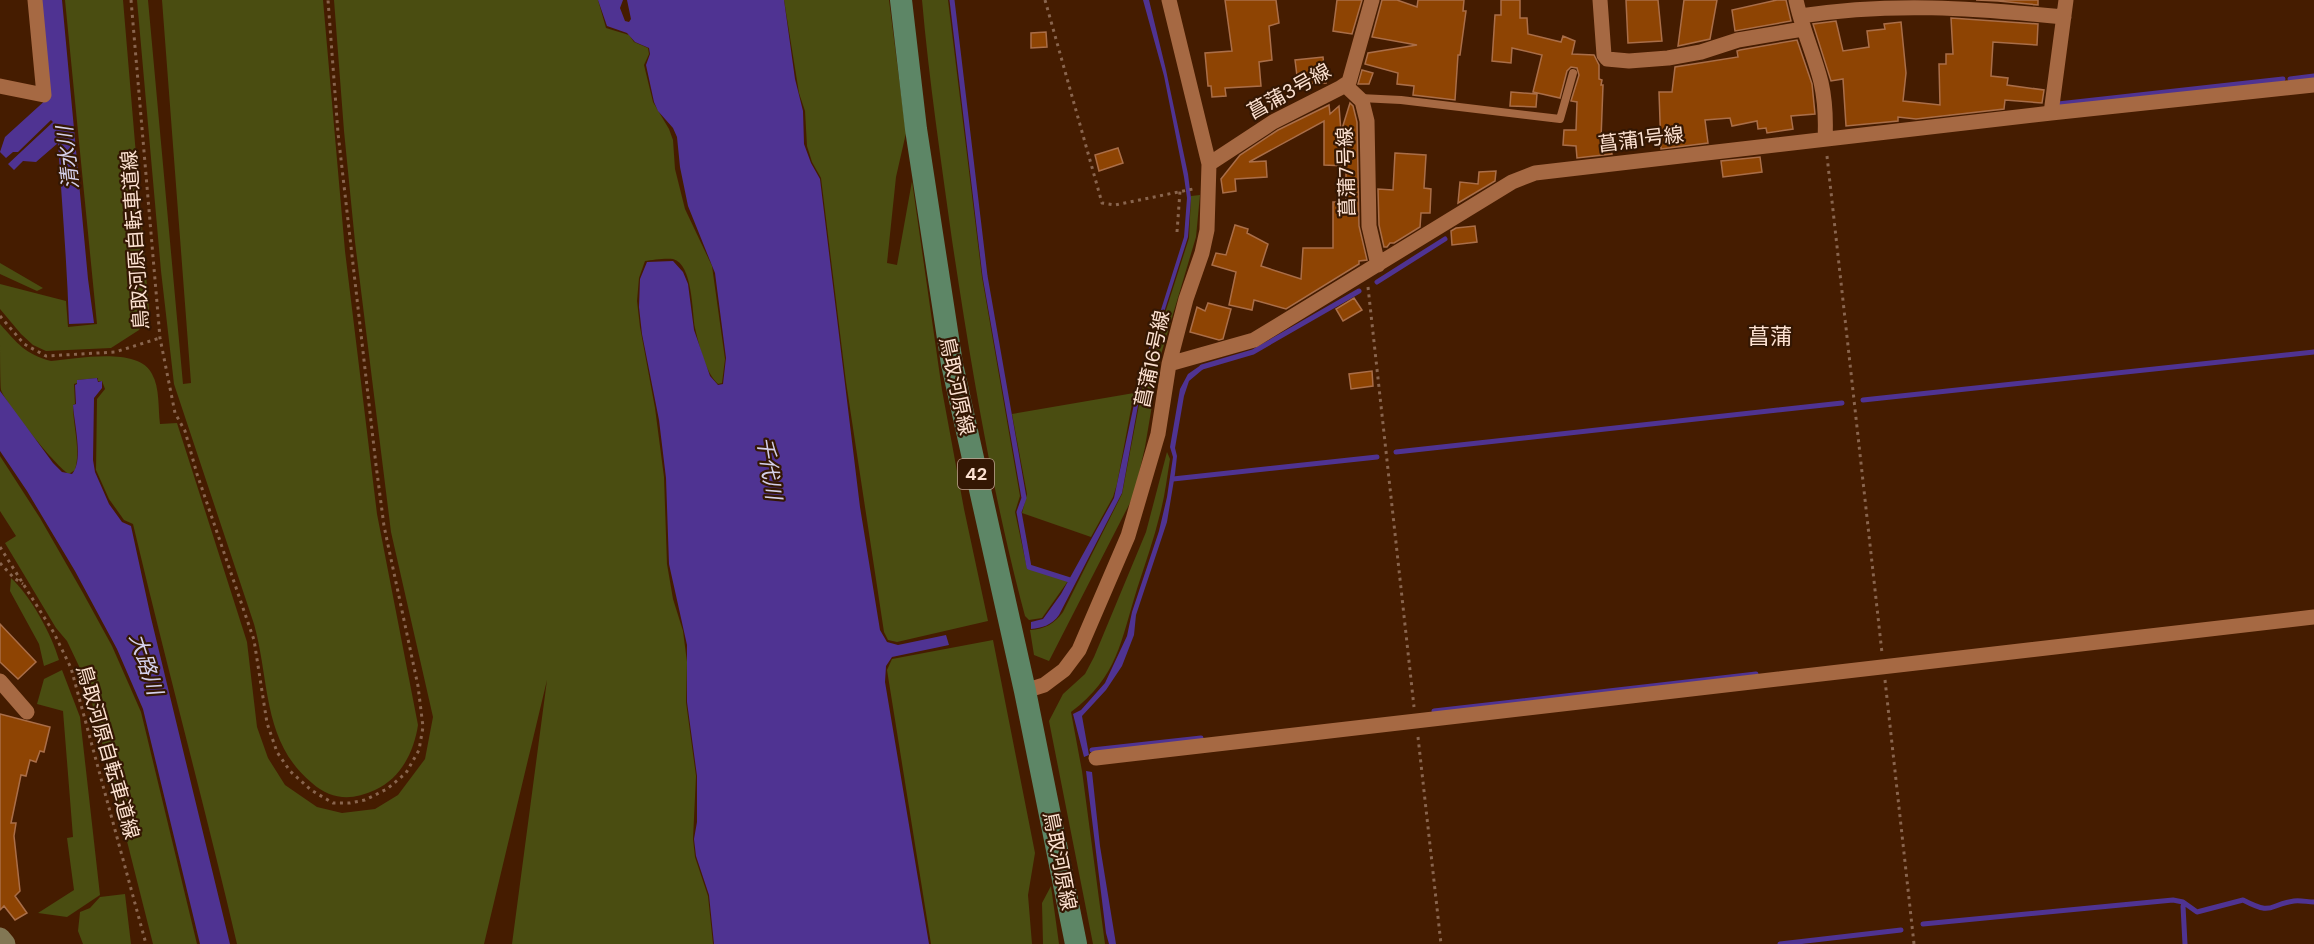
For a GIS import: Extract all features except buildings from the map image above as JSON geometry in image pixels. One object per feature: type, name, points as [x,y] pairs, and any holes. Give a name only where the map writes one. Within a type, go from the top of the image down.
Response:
[{"type":"main road","name":"鳥取河原線","points":[[901,0],[941,308],[965,428],[1025,691],[1076,944]]},
{"type":"street","points":[[0,86],[44,95],[35,0]]},
{"type":"street","name":"菖蒲16号線","points":[[1025,691],[1044,685],[1064,670],[1078,650],[1128,536],[1158,435],[1169,364],[1207,230],[1209,164],[1169,0]]},
{"type":"street","name":"菖蒲3号線","points":[[1209,164],[1273,122],[1349,82],[1372,0]]},
{"type":"street","points":[[1600,0],[1604,55],[1606,59],[1629,61],[1668,58],[1701,52],[1835,11],[1895,3],[1987,5],[2064,17]]},
{"type":"street","points":[[1796,0],[1821,82],[1826,123],[1825,139]]},
{"type":"street","points":[[2051,113],[2066,0]]},
{"type":"street","name":"菖蒲1号線","points":[[1169,364],[1254,340],[1512,182],[1535,173],[2314,84]]},
{"type":"street","name":"菖蒲7号線","points":[[1345,85],[1360,98],[1367,121],[1372,269]]},
{"type":"street","points":[[1096,758],[2314,617]]},
{"type":"street","points":[[0,681],[27,712]]},
{"type":"street","points":[[0,938],[5,944]]},
{"type":"lane","points":[[1360,98],[1401,100],[1560,119],[1573,73]]},
{"type":"path","name":"鳥取河原自転車道線","points":[[0,316],[24,344],[46,356],[115,352],[160,338],[131,0]]},
{"type":"path","points":[[160,338],[175,413],[185,431],[197,474],[254,640],[267,723],[277,752],[290,771],[311,790],[333,803],[365,800],[387,789],[406,773],[419,750],[423,727],[418,686],[384,526],[376,465],[338,133],[328,0]]},
{"type":"path","points":[[1045,0],[1102,203],[1115,205],[1209,187]]},
{"type":"path","points":[[1825,139],[1914,944]]},
{"type":"path","points":[[1177,232],[1180,191]]},
{"type":"path","points":[[1372,269],[1416,721],[1442,944]]},
{"type":"path","name":"鳥取河原自転車道線","points":[[0,547],[54,633],[71,668],[146,944]]},
{"type":"path","points":[[0,563],[14,578],[24,584]]},
{"type":"shaded area","points":[[65,0],[123,0],[149,310],[139,330],[111,348],[46,351],[33,345],[0,309],[0,284],[66,301],[68,327],[97,324]]},
{"type":"shaded area","points":[[137,0],[148,0],[183,384],[191,383],[162,0],[323,0],[345,251],[377,514],[418,725],[413,745],[399,771],[384,785],[366,794],[342,797],[319,789],[296,767],[284,749],[270,710],[254,624],[174,384],[161,271]]},
{"type":"shaded area","points":[[334,0],[598,0],[606,28],[629,35],[634,42],[648,48],[649,54],[644,65],[653,102],[673,140],[675,169],[685,209],[712,266],[725,359],[722,383],[718,384],[709,373],[701,350],[695,328],[688,279],[680,263],[673,259],[645,261],[639,278],[637,301],[664,477],[667,564],[673,599],[683,631],[687,662],[686,702],[696,776],[693,839],[695,857],[708,896],[713,944],[512,944],[547,680],[484,944],[237,944],[133,524],[124,520],[109,499],[96,470],[97,399],[105,389],[102,381],[98,381],[98,378],[77,380],[74,384],[73,413],[77,462],[75,470],[69,474],[32,435],[1,390],[0,324],[22,347],[51,361],[106,356],[134,360],[145,365],[155,380],[160,424],[177,423],[247,642],[257,727],[268,758],[285,785],[317,807],[342,813],[375,809],[398,795],[425,759],[433,717],[391,532],[355,242]]},
{"type":"shaded area","points":[[784,0],[889,0],[906,133],[896,177],[887,263],[897,265],[912,181],[942,390],[988,621],[897,642],[888,640],[884,632],[846,382],[821,178],[812,162],[807,146],[805,111],[799,93]]},
{"type":"shaded area","points":[[922,0],[948,0],[982,277],[1020,496],[1015,512],[1027,568],[1068,581],[1042,618],[1029,620],[1025,616],[1002,523],[983,429],[952,240]]},
{"type":"shaded area","points":[[1200,195],[1196,237],[1160,358],[1145,447],[1134,495],[1049,661],[1034,655],[1030,630],[1049,625],[1063,612],[1122,494],[1144,379],[1189,238],[1191,196]]},
{"type":"shaded area","points":[[0,263],[43,288],[37,291],[0,274]]},
{"type":"shaded area","points":[[1134,393],[1117,484],[1113,497],[1091,537],[1022,513],[1027,494],[1012,414]]},
{"type":"shaded area","points":[[1167,452],[1170,459],[1162,507],[1116,656],[1099,685],[1071,712],[1082,771],[1105,944],[1093,944],[1049,721],[1063,694],[1085,674],[1094,657],[1146,532]]},
{"type":"shaded area","points":[[0,456],[40,518],[83,593],[112,646],[141,712],[197,944],[153,944],[87,683],[67,641],[56,628],[5,543],[16,536],[0,511]]},
{"type":"shaded area","points":[[11,578],[26,594],[40,616],[59,660],[44,666],[39,644],[10,591]]},
{"type":"shaded area","points":[[993,640],[1035,853],[1028,895],[1032,944],[931,944],[887,670],[892,659]]},
{"type":"shaded area","points":[[62,670],[80,717],[100,895],[67,917],[38,913],[74,890],[67,838],[73,837],[63,711],[37,704],[44,679]]},
{"type":"shaded area","points":[[1051,886],[1059,944],[1043,944],[1042,903]]},
{"type":"shaded area","points":[[125,894],[131,944],[83,944],[78,931],[80,912],[90,908],[100,897]]},
{"type":"water","name":"清水川","points":[[40,0],[62,0],[94,323],[69,324],[58,143],[36,162],[23,161],[14,170],[8,164],[53,122],[51,120],[18,152],[13,152],[6,158],[0,152],[5,137],[49,97]]},
{"type":"water","name":"千代川","points":[[598,0],[623,0],[620,8],[625,21],[629,22],[631,19],[627,0],[784,0],[795,79],[803,111],[804,144],[820,179],[860,507],[880,630],[887,642],[898,645],[946,635],[949,645],[892,657],[886,666],[885,682],[929,944],[714,944],[709,895],[696,856],[694,839],[697,822],[697,776],[687,702],[687,645],[669,564],[666,478],[659,420],[639,307],[640,279],[647,262],[673,261],[683,272],[688,284],[694,330],[710,376],[718,385],[723,384],[726,358],[715,273],[688,206],[677,137],[654,102],[646,65],[650,54],[649,48],[635,42],[627,33],[607,26]]},
{"type":"water","points":[[1143,0],[1149,0],[1188,174],[1191,198],[1188,237],[1143,378],[1122,493],[1059,615],[1046,625],[1031,629],[1031,622],[1043,619],[1061,594],[1114,498],[1140,376],[1184,237],[1187,198],[1184,177],[1164,76]]},
{"type":"water","points":[[1201,365],[1208,365],[1189,381],[1184,396],[1175,448],[1177,456],[1167,522],[1136,615],[1134,635],[1122,666],[1106,690],[1082,716],[1089,755],[1084,757],[1073,714],[1081,710],[1105,683],[1127,636],[1132,612],[1159,531],[1167,497],[1173,457],[1170,447],[1180,389],[1188,374]]},
{"type":"water","name":"大路川","points":[[97,378],[98,382],[102,381],[102,388],[94,398],[93,460],[95,472],[109,504],[122,522],[131,526],[230,944],[200,944],[143,709],[117,649],[75,571],[0,451],[0,391],[53,463],[62,472],[72,474],[76,468],[78,451],[73,405],[76,404],[75,385],[77,380]]},
{"type":"water","points":[[1086,771],[1092,772],[1100,846],[1116,944],[1109,944],[1106,933]]},
{"type":"waterway","points":[[952,0],[985,276],[1024,498],[1019,512],[1029,567],[1073,581]]},
{"type":"waterway","points":[[2290,79],[2314,76]]},
{"type":"waterway","points":[[2058,104],[2283,79]]},
{"type":"waterway","points":[[1377,282],[1445,239]]},
{"type":"waterway","points":[[1202,367],[1253,352],[1359,291]]},
{"type":"waterway","points":[[1863,400],[2314,352]]},
{"type":"waterway","points":[[1396,452],[1842,403]]},
{"type":"waterway","points":[[1173,479],[1377,457]]},
{"type":"waterway","points":[[1434,711],[1756,674]]},
{"type":"waterway","points":[[1092,750],[1201,738]]},
{"type":"waterway","points":[[1923,924],[2173,900],[2183,902],[2197,912],[2243,900],[2266,908],[2294,901],[2314,902]]},
{"type":"waterway","points":[[2183,906],[2185,944]]},
{"type":"waterway","points":[[1780,944],[1901,930]]},
{"type":"district","name":"菖蒲","points":[[1770,336]]}]
